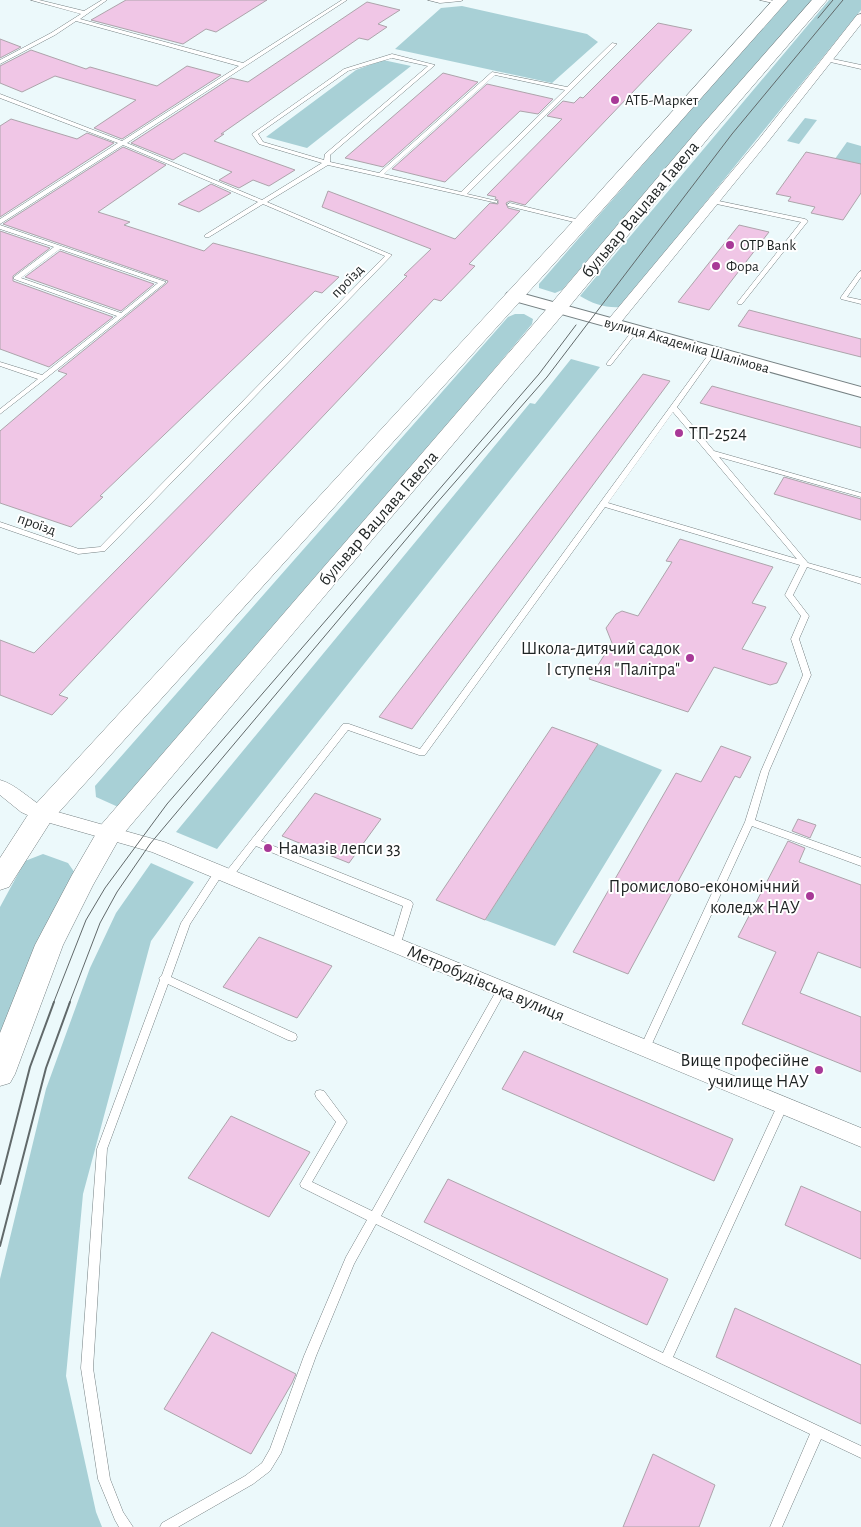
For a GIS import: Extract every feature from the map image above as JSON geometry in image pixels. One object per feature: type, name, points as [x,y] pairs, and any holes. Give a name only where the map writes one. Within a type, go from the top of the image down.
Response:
[{"type":"main road","name":"бульвар Вацлава Гавела","points":[[0,1074],[49,945],[81,882],[110,832],[557,309],[708,128],[820,0]]},
{"type":"main road","name":"бульвар Вацлава Гавела","points":[[0,880],[42,814],[582,222],[773,1]]},
{"type":"street","points":[[612,324],[714,202],[861,17]]},
{"type":"street","name":"вулиця Академіка Шалімова","points":[[513,296],[861,392]]},
{"type":"street","name":"Метробудівська вулиця","points":[[0,786],[27,807],[42,814],[158,847],[861,1138]]},
{"type":"lane","points":[[33,0],[84,13]]},
{"type":"lane","points":[[0,62],[75,20],[105,0]]},
{"type":"lane","points":[[0,222],[345,0]]},
{"type":"lane","points":[[430,0],[440,2],[461,0]]},
{"type":"lane","points":[[75,20],[243,65]]},
{"type":"lane","points":[[463,194],[614,44]]},
{"type":"lane","points":[[328,163],[327,155],[432,65],[392,56],[346,70],[255,134],[261,143],[328,163],[495,202]]},
{"type":"lane","points":[[828,60],[861,67]]},
{"type":"lane","points":[[380,175],[494,73],[568,89]]},
{"type":"lane","name":"проїзд","points":[[0,96],[122,143],[390,256],[102,549],[78,552],[0,524]]},
{"type":"lane","points":[[207,236],[328,163]]},
{"type":"lane","points":[[714,202],[805,221],[740,303]]},
{"type":"lane","points":[[510,205],[582,222]]},
{"type":"lane","points":[[0,227],[163,282],[0,412]]},
{"type":"lane","points":[[59,247],[16,278],[121,316]]},
{"type":"lane","points":[[861,273],[843,298],[861,302]]},
{"type":"lane","points":[[609,364],[635,330]]},
{"type":"lane","points":[[127,1527],[119,1516],[104,1479],[87,1368],[102,1149],[186,923],[224,874],[255,842],[346,726],[422,753],[713,352]]},
{"type":"lane","points":[[0,364],[43,378]]},
{"type":"lane","points":[[674,408],[806,564]]},
{"type":"lane","points":[[710,452],[861,495]]},
{"type":"lane","points":[[604,504],[861,581]]},
{"type":"lane","points":[[644,1048],[750,822],[765,771],[807,675],[795,638],[805,616],[789,595],[806,564]]},
{"type":"lane","points":[[750,822],[861,862]]},
{"type":"lane","points":[[255,842],[408,904],[396,946]]},
{"type":"lane","points":[[164,978],[292,1037]]},
{"type":"lane","points":[[166,1527],[249,1480],[266,1467],[274,1454],[310,1356],[347,1270],[502,989]]},
{"type":"lane","points":[[320,1094],[342,1122],[305,1184],[666,1360],[861,1452]]},
{"type":"lane","points":[[666,1360],[783,1105]]},
{"type":"lane","points":[[776,1527],[818,1431]]},
{"type":"shaded area","points":[[786,0],[812,0],[562,290],[555,293],[539,288],[539,284]]},
{"type":"shaded area","points":[[829,0],[861,0],[861,10],[621,307],[599,305],[580,296]]},
{"type":"shaded area","points":[[462,6],[587,34],[598,42],[552,83],[395,49],[441,8]]},
{"type":"shaded area","points":[[383,60],[411,66],[307,148],[266,137],[356,70]]},
{"type":"shaded area","points":[[805,118],[817,120],[799,144],[787,141]]},
{"type":"shaded area","points":[[847,142],[861,146],[861,167],[827,170]]},
{"type":"shaded area","points":[[515,314],[524,314],[533,319],[532,324],[130,805],[116,806],[96,797],[95,786],[508,317]]},
{"type":"shaded area","points":[[571,359],[600,367],[217,849],[176,832],[530,403],[535,404]]},
{"type":"shaded area","points":[[598,744],[662,770],[555,946],[485,920]]},
{"type":"shaded area","points":[[43,854],[68,863],[75,873],[0,1038],[0,907],[25,861]]},
{"type":"shaded area","points":[[151,863],[194,882],[151,941],[83,1194],[66,1376],[96,1512],[102,1527],[0,1527],[0,1279],[46,1089],[90,968],[116,913]]},
{"type":"building","points":[[126,0],[267,0],[216,32],[206,29],[183,44],[91,20]]},
{"type":"building","points":[[367,2],[400,10],[378,24],[387,27],[368,40],[359,38],[221,134],[224,134],[214,141],[295,170],[269,186],[253,180],[239,188],[219,180],[232,172],[184,153],[173,160],[131,143],[231,78],[248,82]]},
{"type":"building","points":[[658,23],[692,30],[525,205],[510,201],[506,203],[508,208],[520,211],[469,264],[475,266],[441,301],[434,299],[59,695],[68,698],[52,715],[0,695],[0,640],[34,653],[407,276],[404,275],[431,249],[322,207],[328,191],[455,239],[490,203],[498,204],[498,200],[495,199],[496,197],[487,195],[562,119],[547,116],[563,101],[574,103],[580,97],[583,98]]},
{"type":"building","points":[[0,39],[21,47],[0,58]]},
{"type":"building","points":[[31,50],[86,69],[90,67],[157,86],[187,66],[221,75],[122,139],[94,128],[136,100],[55,76],[22,92],[0,83],[0,66]]},
{"type":"building","points":[[443,73],[478,82],[383,167],[345,158]]},
{"type":"building","points":[[487,84],[553,99],[538,114],[520,111],[445,182],[392,169]]},
{"type":"building","points":[[11,119],[77,139],[87,133],[114,143],[0,217],[0,126]]},
{"type":"building","points":[[123,147],[166,165],[98,212],[130,222],[124,225],[204,251],[213,243],[339,277],[322,293],[315,291],[100,496],[103,497],[71,527],[0,503],[0,431],[67,374],[58,371],[168,281],[3,224]]},
{"type":"building","points":[[806,152],[861,164],[861,193],[843,220],[811,213],[815,207],[788,201],[791,197],[776,194]]},
{"type":"building","points":[[211,184],[231,193],[199,212],[178,204]]},
{"type":"building","points":[[739,225],[769,232],[709,310],[678,302]]},
{"type":"building","points":[[0,231],[50,248],[13,276],[13,281],[113,317],[49,367],[0,349]]},
{"type":"building","points":[[60,251],[154,284],[121,311],[25,277]]},
{"type":"building","points":[[749,310],[861,339],[861,357],[738,326]]},
{"type":"building","points":[[643,374],[670,381],[412,729],[379,717]]},
{"type":"building","points":[[712,386],[861,427],[861,448],[700,403]]},
{"type":"building","points":[[784,477],[861,499],[861,520],[774,494]]},
{"type":"building","points":[[680,539],[773,567],[752,603],[766,607],[742,649],[787,663],[777,683],[770,685],[714,667],[688,712],[589,679],[612,643],[606,628],[616,614],[622,611],[638,616],[672,562],[666,561]]},
{"type":"building","points":[[552,727],[598,744],[485,920],[436,900]]},
{"type":"building","points":[[721,746],[751,757],[740,778],[735,776],[628,974],[573,952],[676,773],[701,782]]},
{"type":"building","points":[[315,793],[381,819],[349,863],[282,836]]},
{"type":"building","points":[[798,819],[816,825],[810,838],[792,831]]},
{"type":"building","points":[[788,841],[805,848],[799,862],[861,885],[861,968],[818,952],[800,993],[861,1017],[861,1072],[742,1024],[776,952],[738,937]]},
{"type":"building","points":[[259,937],[332,966],[297,1018],[223,987]]},
{"type":"building","points":[[524,1051],[733,1139],[714,1181],[502,1089]]},
{"type":"building","points":[[231,1116],[310,1152],[269,1217],[188,1178]]},
{"type":"building","points":[[448,1179],[668,1279],[647,1325],[424,1222]]},
{"type":"building","points":[[801,1186],[861,1212],[861,1259],[785,1225]]},
{"type":"building","points":[[735,1308],[861,1365],[861,1424],[716,1357]]},
{"type":"building","points":[[212,1332],[296,1374],[251,1454],[164,1409]]},
{"type":"building","points":[[653,1454],[715,1485],[699,1527],[623,1527]]},
{"type":"tram line","points":[[818,18],[833,0]]},
{"type":"tram line","points":[[69,1004],[100,923],[117,892],[150,844],[435,505],[547,377],[732,134],[843,0]]},
{"type":"tram line","points":[[53,1004],[86,920],[105,888],[167,804],[539,374],[576,325]]},
{"type":"tram line","points":[[0,1184],[30,1067],[54,1002]]},
{"type":"tram line","points":[[0,1246],[46,1068],[70,1002]]},
{"type":"place","name":"АТБ-Маркет","points":[[615,100]]},
{"type":"place","name":"OTP Bank","points":[[730,245]]},
{"type":"place","name":"Фора","points":[[716,266]]},
{"type":"place","name":"ТП-2524","points":[[679,433]]},
{"type":"place","name":"Школа-дитячий садок І ступеня \"Палітра\"","points":[[690,658]]},
{"type":"place","name":"Намазів лепси 33","points":[[268,848]]},
{"type":"place","name":"Промислово-економічний коледж НАУ","points":[[810,896]]},
{"type":"place","name":"Вище професійне училище НАУ","points":[[819,1070]]}]
